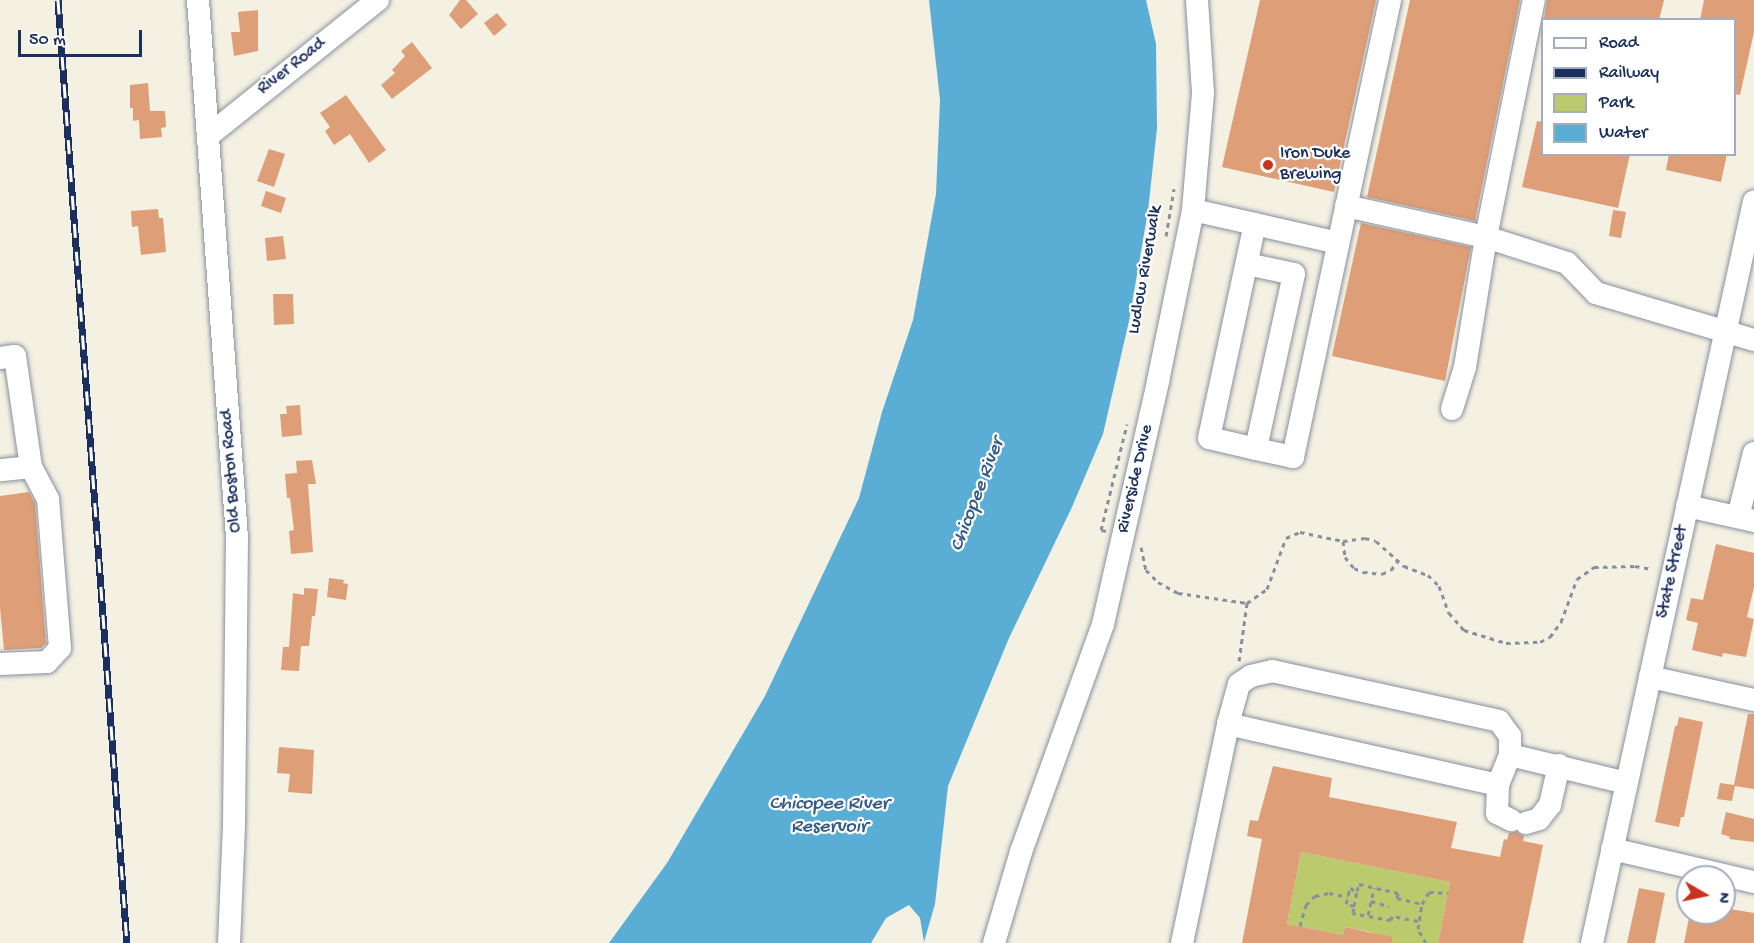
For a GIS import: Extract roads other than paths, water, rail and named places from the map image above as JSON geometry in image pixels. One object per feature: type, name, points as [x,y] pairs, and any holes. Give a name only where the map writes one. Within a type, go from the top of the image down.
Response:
[{"type":"street","name":"Old Boston Road","points":[[198,0],[237,537],[234,825],[229,943]]},
{"type":"street","name":"River Road","points":[[208,136],[378,0]]},
{"type":"street","name":"Riverside Drive","points":[[994,943],[1021,852],[1102,624],[1158,381],[1192,210],[1203,93],[1197,0]]},
{"type":"street","points":[[1255,224],[1209,438],[1293,457],[1390,0]]},
{"type":"street","points":[[1452,409],[1465,367],[1486,237],[1534,0]]},
{"type":"street","name":"State Street","points":[[1592,943],[1754,201]]},
{"type":"street","points":[[1346,206],[1486,237],[1567,263],[1596,293],[1754,340]]},
{"type":"street","points":[[1192,210],[1338,243]]},
{"type":"street","points":[[1247,264],[1294,274],[1256,449]]},
{"type":"street","points":[[0,358],[15,356],[31,467],[48,499],[60,648],[47,662],[0,664]]},
{"type":"street","points":[[1687,506],[1746,519],[1754,453]]},
{"type":"street","points":[[0,470],[31,467]]},
{"type":"street","points":[[1182,943],[1228,724],[1239,684],[1251,676],[1272,671],[1499,721],[1510,736],[1510,755],[1498,785],[1497,813],[1519,822],[1539,819],[1550,805],[1559,765]]},
{"type":"street","points":[[1650,677],[1754,700]]},
{"type":"street","points":[[1228,724],[1498,785]]},
{"type":"street","points":[[1510,755],[1627,783]]},
{"type":"street","points":[[1612,849],[1754,882]]},
{"type":"water","name":"Chicopee River Reservoir","points":[[929,0],[1146,0],[1156,44],[1157,128],[1148,211],[1129,321],[1103,434],[1072,507],[1009,638],[948,786],[935,904],[924,942],[920,918],[909,905],[886,918],[871,943],[609,943],[667,863],[765,696],[859,498],[882,412],[913,320],[936,194],[940,100]]},
{"type":"railway","points":[[58,0],[127,943]]},
{"type":"place","name":"Iron Duke Brewing","points":[[1268,165]]},
{"type":"water label","name":"Chicopee River","points":[[978,495]]}]
